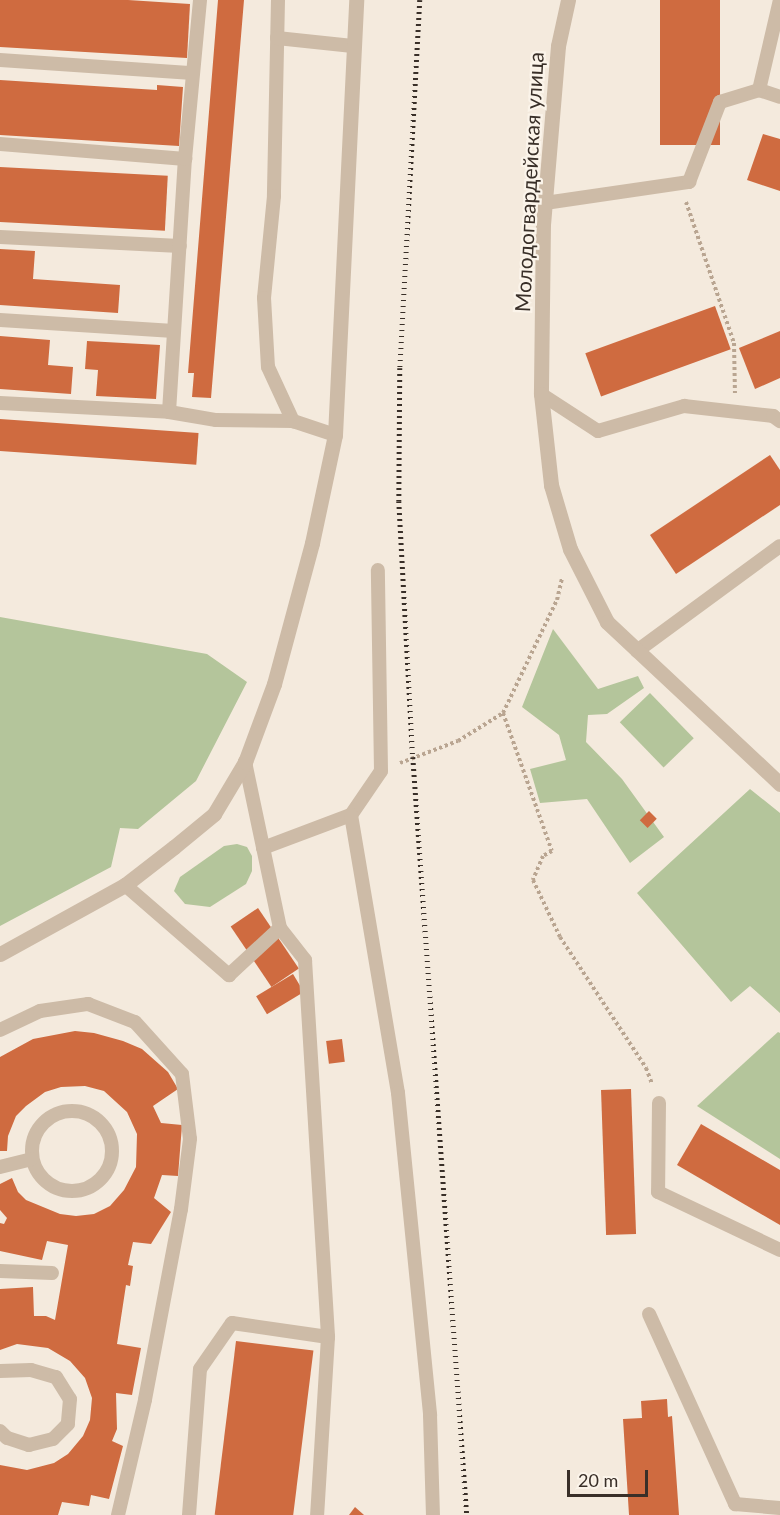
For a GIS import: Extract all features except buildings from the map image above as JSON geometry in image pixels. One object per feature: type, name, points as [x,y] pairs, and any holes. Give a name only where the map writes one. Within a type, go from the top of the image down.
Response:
[{"type":"street","points":[[0,954],[125,885],[214,814],[245,762],[274,684],[312,543],[335,435],[356,0]]},
{"type":"street","name":"Молодогвардейская улица","points":[[568,0],[558,46],[545,203],[542,394],[551,484],[570,549],[607,622],[780,784]]},
{"type":"lane","points":[[169,412],[185,159],[200,0]]},
{"type":"lane","points":[[278,0],[274,196],[264,298],[268,367],[293,421]]},
{"type":"lane","points":[[759,90],[780,0]]},
{"type":"lane","points":[[277,39],[353,46]]},
{"type":"lane","points":[[0,60],[193,73]]},
{"type":"lane","points":[[545,203],[689,182],[720,102],[759,90],[780,97]]},
{"type":"lane","points":[[0,144],[185,159]]},
{"type":"lane","points":[[0,237],[180,246]]},
{"type":"lane","points":[[0,320],[174,332]]},
{"type":"lane","points":[[542,394],[598,431],[684,406],[778,417]]},
{"type":"lane","points":[[0,404],[169,412],[216,420],[293,421],[335,435]]},
{"type":"lane","points":[[637,651],[780,546]]},
{"type":"lane","points":[[263,848],[351,815],[381,771],[378,570]]},
{"type":"lane","points":[[245,762],[280,928],[305,960],[328,1337],[316,1515]]},
{"type":"lane","points":[[351,815],[398,1093],[430,1415],[433,1515]]},
{"type":"lane","points":[[125,885],[230,975],[280,928]]},
{"type":"lane","points":[[0,1030],[40,1011],[88,1004],[135,1022],[182,1074],[190,1139],[181,1209],[145,1400],[118,1515]]},
{"type":"lane","points":[[659,1103],[658,1192],[780,1250]]},
{"type":"lane","points":[[68,1110],[87,1113],[103,1124],[113,1154],[106,1174],[96,1185],[69,1192],[40,1178],[31,1159],[31,1143],[42,1122],[68,1110]]},
{"type":"lane","points":[[0,1167],[31,1159]]},
{"type":"lane","points":[[0,1270],[52,1273]]},
{"type":"lane","points":[[649,1314],[735,1504],[780,1508]]},
{"type":"lane","points":[[189,1515],[200,1368],[232,1323],[328,1337]]},
{"type":"lane","points":[[0,1371],[31,1370],[56,1377],[70,1399],[68,1424],[53,1439],[29,1445],[7,1438],[0,1431]]},
{"type":"path","points":[[679,183],[734,343],[735,412]]},
{"type":"path","points":[[381,771],[458,741],[503,713],[557,600],[570,549]]},
{"type":"path","points":[[503,713],[552,851],[543,856],[533,880],[560,937],[646,1068],[659,1103]]},
{"type":"green space","points":[[0,617],[207,654],[247,682],[196,781],[138,829],[120,828],[111,867],[0,926]]},
{"type":"green space","points":[[553,629],[598,689],[638,676],[644,688],[607,714],[588,715],[586,742],[622,779],[664,837],[630,863],[587,799],[540,803],[530,769],[566,760],[559,735],[522,707]]},
{"type":"green space","points":[[650,693],[694,738],[664,767],[620,722]]},
{"type":"green space","points":[[750,789],[780,813],[780,1013],[750,986],[731,1002],[637,893]]},
{"type":"green space","points":[[237,844],[247,847],[252,856],[252,871],[246,884],[210,907],[185,904],[174,891],[180,877],[224,846]]},
{"type":"green space","points":[[778,1032],[780,1033],[780,1159],[697,1106]]},
{"type":"railway","points":[[420,0],[400,368],[399,501],[413,757],[467,1515]]}]
